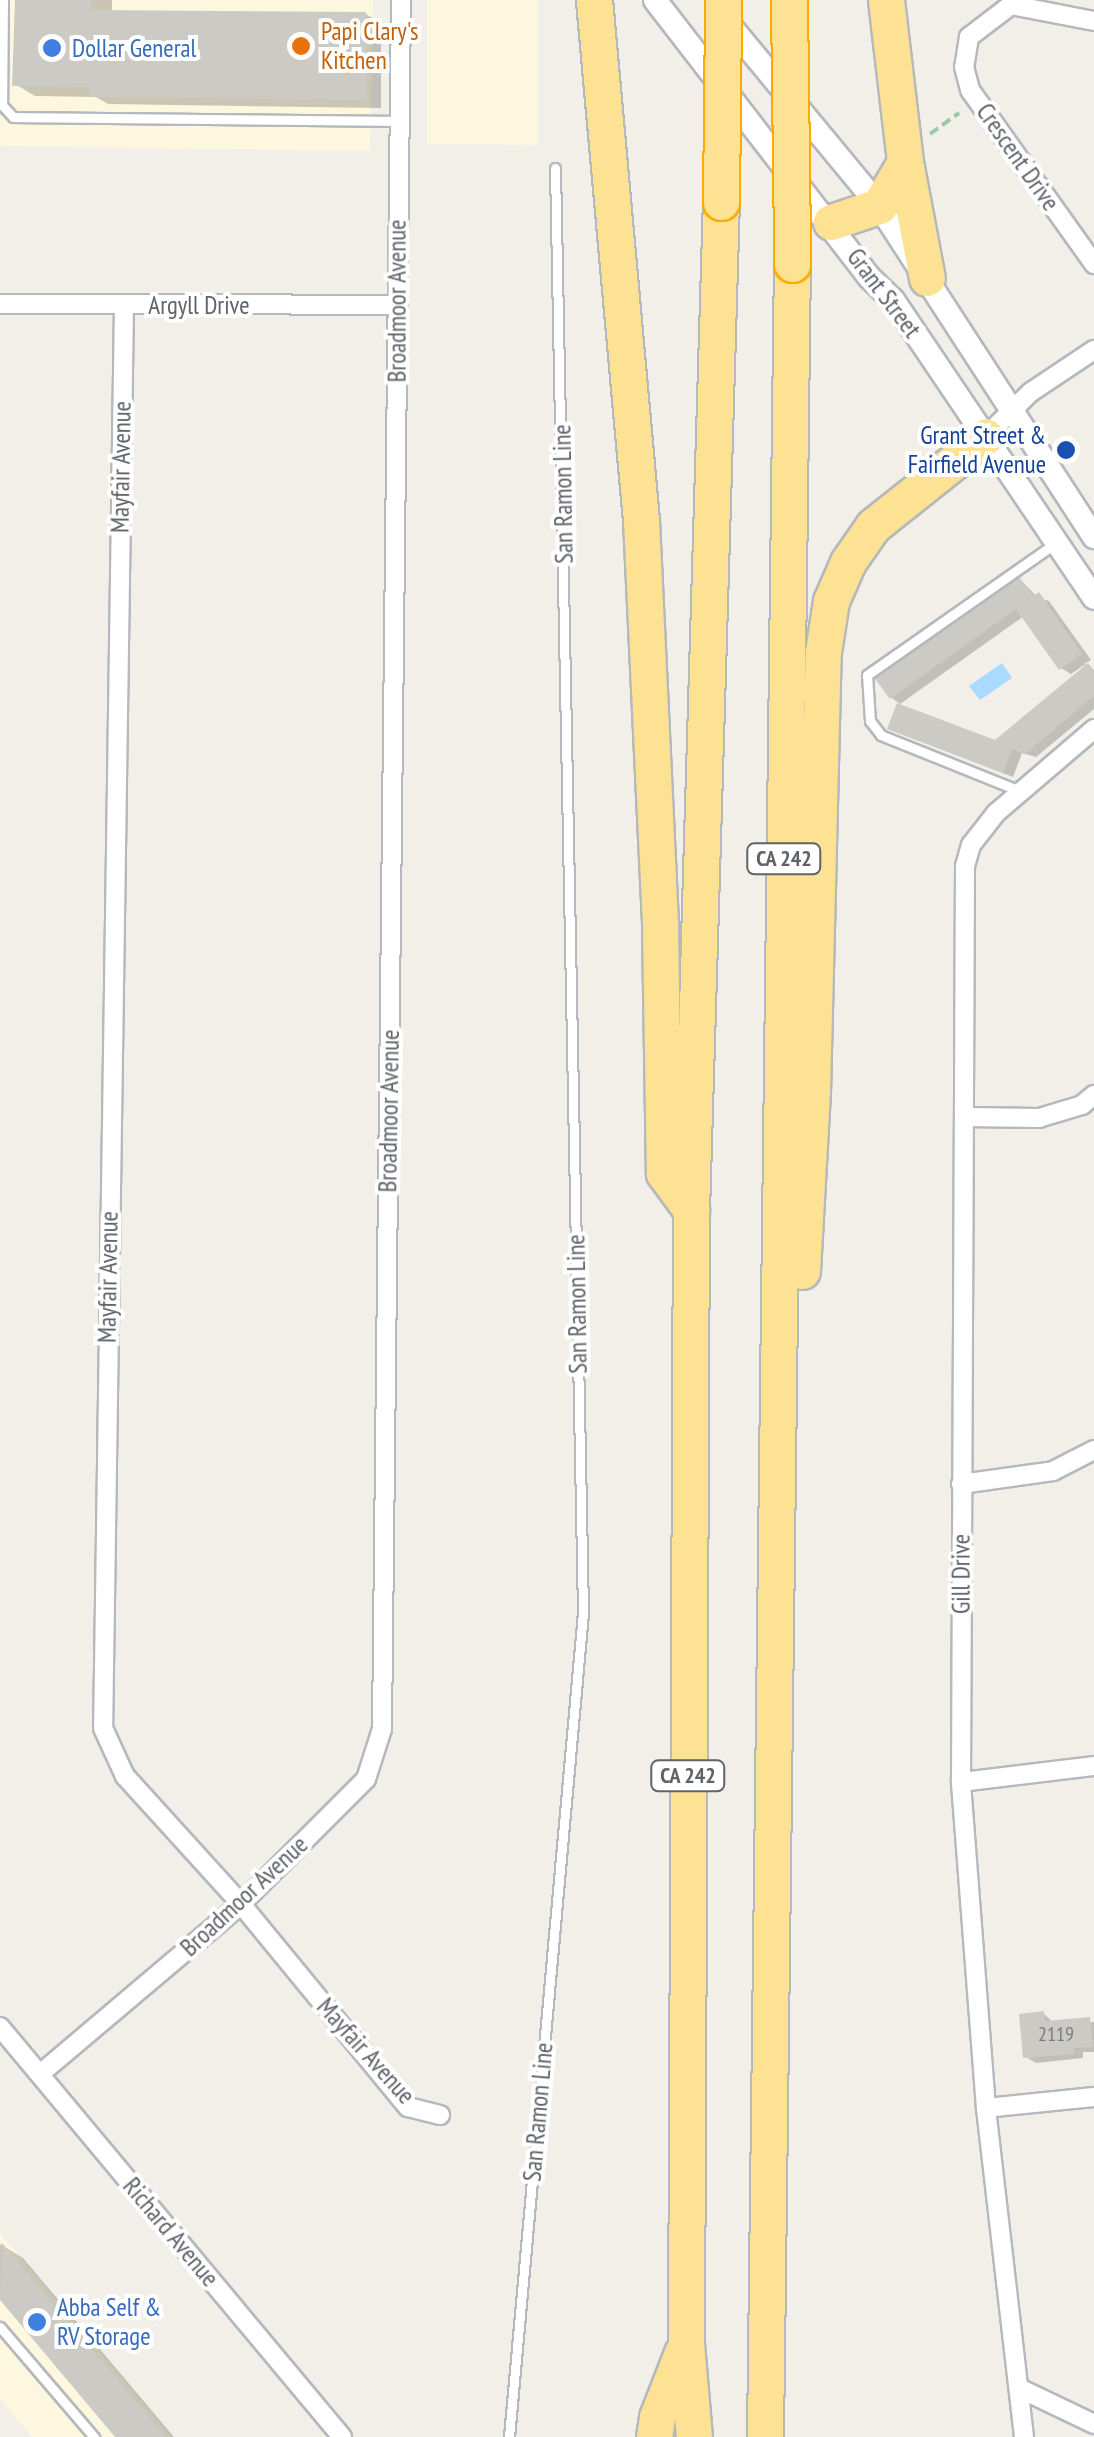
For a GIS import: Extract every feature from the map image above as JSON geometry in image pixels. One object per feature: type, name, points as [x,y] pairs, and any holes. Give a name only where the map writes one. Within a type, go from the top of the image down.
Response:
[{"type":"highway","name":"CA 242","points":[[694,2437],[686,2343],[691,1210],[721,202],[722,0]]},
{"type":"highway","name":"CA 242","points":[[765,2437],[792,264],[789,0]]},
{"type":"highway","points":[[886,0],[904,154],[927,278]]},
{"type":"highway","points":[[600,5],[641,520],[660,926],[664,1173],[691,1210]]},
{"type":"highway","points":[[830,222],[878,206],[904,154]]},
{"type":"highway","points":[[777,1454],[794,1407],[812,1092],[823,652],[831,601],[848,562],[873,526],[986,436]]},
{"type":"highway","points":[[654,2437],[657,2417],[686,2343]]},
{"type":"street","name":"Broadmoor Avenue","points":[[40,2074],[241,1904],[366,1779],[382,1730],[401,0]]},
{"type":"street","name":"Grant Street","points":[[656,0],[870,278],[893,300],[1094,598]]},
{"type":"street","name":"Grant Street","points":[[709,0],[878,206],[1094,538]]},
{"type":"street","name":"Crescent Drive","points":[[1094,20],[1011,5],[969,36],[964,67],[978,100],[1094,264]]},
{"type":"street","name":"Argyll Drive","points":[[0,304],[398,305]]},
{"type":"street","name":"Mayfair Avenue","points":[[124,304],[103,1728],[126,1776],[241,1904],[408,2106],[440,2115]]},
{"type":"street","points":[[986,436],[1012,410],[1094,350]]},
{"type":"street","name":"Gill Drive","points":[[1024,2437],[986,2108],[961,1782],[967,1117],[965,866],[971,845],[1020,790],[1094,729]]},
{"type":"street","points":[[967,1117],[1039,1118],[1082,1105],[1094,1095]]},
{"type":"street","points":[[962,1484],[1053,1471],[1094,1450]]},
{"type":"street","points":[[961,1782],[1094,1766]]},
{"type":"street","name":"Richard Avenue","points":[[0,2027],[342,2437]]},
{"type":"street","points":[[986,2108],[1094,2097]]},
{"type":"street","points":[[1021,2389],[1094,2424]]},
{"type":"lane","points":[[3,0],[2,105],[13,117],[398,121]]},
{"type":"lane","name":"San Ramon Line","points":[[509,2437],[583,1612],[555,168]]},
{"type":"lane","points":[[1020,790],[880,735],[870,721],[868,675],[1054,543]]},
{"type":"lane","points":[[0,2326],[94,2437]]},
{"type":"path","points":[[904,154],[978,100]]},
{"type":"shaded area","points":[[0,0],[373,0],[370,151],[0,146]]},
{"type":"shaded area","points":[[427,0],[538,0],[538,145],[427,144]]},
{"type":"shaded area","name":"Abba Self & RV Storage","points":[[0,2233],[171,2437],[32,2437],[0,2399]]},
{"type":"water","points":[[1002,663],[1012,678],[980,700],[969,686]]},
{"type":"building","points":[[15,0],[91,0],[91,10],[366,12],[367,100],[90,97],[90,87],[12,86]]},
{"type":"building","points":[[1017,574],[1033,596],[1039,592],[1082,654],[1059,670],[1016,609],[890,699],[873,676]]},
{"type":"building","points":[[1088,663],[1094,671],[1094,696],[1025,754],[1012,749],[1003,773],[887,729],[897,703],[995,740]]},
{"type":"building","points":[[1044,2011],[1045,2021],[1090,2017],[1093,2047],[1074,2048],[1074,2054],[1023,2058],[1019,2014]]},
{"type":"building","points":[[2,2243],[166,2437],[115,2437],[0,2300]]},
{"type":"place","name":"Papi Clary's Kitchen","points":[[301,46]]},
{"type":"place","name":"Dollar General","points":[[52,48]]},
{"type":"place","name":"Grant Street & Fairfield Avenue","points":[[1066,450]]},
{"type":"place","name":"Abba Self & RV Storage","points":[[37,2322]]}]
